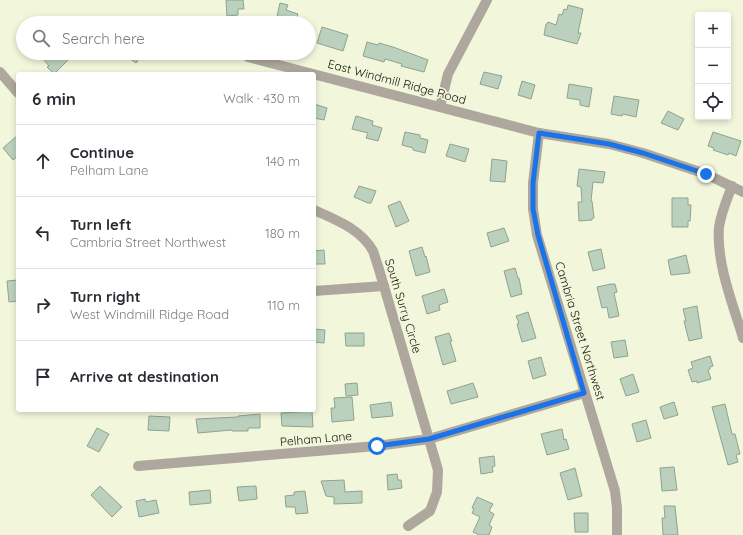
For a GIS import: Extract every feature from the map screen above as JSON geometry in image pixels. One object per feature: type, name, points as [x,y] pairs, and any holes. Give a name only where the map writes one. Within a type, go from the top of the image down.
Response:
[{"type":"street","points":[[440,107],[448,74],[487,0]]},
{"type":"street","name":"East Windmill Ridge Road","points":[[260,60],[306,72]]},
{"type":"street","points":[[0,72],[16,91]]},
{"type":"street","name":"East Windmill Ridge Road","points":[[316,75],[539,133],[609,144],[643,153],[706,174],[743,192]]},
{"type":"street","name":"Cambria Street Northwest","points":[[539,133],[533,183],[533,209],[538,235],[584,393],[615,491],[617,508],[617,535]]},
{"type":"street","points":[[732,186],[722,211],[719,227],[719,240],[723,268],[743,338]]},
{"type":"street","name":"South Surry Circle","points":[[316,211],[343,223],[361,236],[372,250],[429,439],[438,470],[437,492],[430,511],[408,526]]},
{"type":"street","points":[[316,291],[384,286]]},
{"type":"street","name":"Pelham Lane","points":[[138,466],[377,446],[429,439],[584,393]]},
{"type":"building","points":[[226,0],[243,0],[244,9],[238,9],[238,15],[227,16]]},
{"type":"building","points":[[280,3],[288,5],[286,10],[298,14],[297,16],[277,16]]},
{"type":"building","points":[[568,5],[583,9],[578,33],[581,33],[577,44],[544,35],[546,24],[548,22],[556,25],[559,14],[562,15],[564,9],[567,10]]},
{"type":"building","points":[[322,27],[348,35],[343,51],[317,43]]},
{"type":"building","points":[[367,42],[378,45],[379,43],[393,47],[428,60],[424,72],[401,66],[402,64],[385,59],[384,62],[363,56]]},
{"type":"building","points":[[44,60],[68,60],[56,72],[52,72],[47,67],[49,66]]},
{"type":"building","points":[[484,72],[502,76],[498,89],[480,84]]},
{"type":"building","points":[[522,81],[535,85],[531,99],[518,95]]},
{"type":"building","points":[[569,84],[592,88],[589,107],[580,105],[580,100],[567,98]]},
{"type":"building","points":[[614,96],[639,100],[636,117],[623,114],[622,116],[611,114]]},
{"type":"building","points":[[316,105],[327,108],[324,120],[316,118]]},
{"type":"building","points":[[668,111],[684,119],[678,130],[661,123]]},
{"type":"building","points":[[356,116],[373,121],[372,125],[382,128],[378,141],[366,138],[368,133],[352,129]]},
{"type":"building","points":[[405,132],[420,135],[420,138],[428,140],[425,153],[402,145]]},
{"type":"building","points":[[713,132],[741,141],[736,156],[713,150],[714,148],[708,146]]},
{"type":"building","points":[[16,137],[16,158],[13,160],[3,148]]},
{"type":"building","points":[[450,144],[469,149],[465,162],[446,156]]},
{"type":"building","points":[[492,159],[507,161],[505,182],[490,181]]},
{"type":"building","points":[[579,169],[605,172],[603,183],[593,182],[591,201],[594,218],[592,218],[592,220],[579,221],[578,202],[582,202],[581,187],[577,186]]},
{"type":"building","points":[[359,186],[376,191],[371,203],[354,197]]},
{"type":"building","points":[[672,198],[688,198],[688,205],[691,205],[688,227],[672,227]]},
{"type":"building","points":[[400,201],[409,221],[396,227],[388,206]]},
{"type":"building","points":[[504,228],[509,241],[491,247],[487,233]]},
{"type":"building","points":[[422,247],[430,272],[416,276],[409,251]]},
{"type":"building","points":[[601,249],[605,268],[593,271],[588,252]]},
{"type":"building","points":[[324,250],[325,264],[316,264],[316,251]]},
{"type":"building","points":[[686,255],[690,273],[671,275],[668,260]]},
{"type":"building","points":[[515,268],[519,278],[522,294],[511,297],[504,271]]},
{"type":"building","points":[[16,280],[16,301],[9,302],[7,281]]},
{"type":"building","points":[[615,284],[617,292],[614,293],[619,316],[609,318],[607,307],[602,308],[597,287]]},
{"type":"building","points":[[444,289],[448,302],[439,305],[440,310],[427,314],[422,296]]},
{"type":"building","points":[[697,306],[702,338],[689,341],[684,321],[686,321],[683,309]]},
{"type":"building","points":[[528,312],[536,338],[522,342],[517,324],[519,323],[516,316]]},
{"type":"building","points":[[316,329],[325,330],[324,343],[316,342]]},
{"type":"building","points":[[345,333],[364,333],[364,346],[346,346]]},
{"type":"building","points":[[449,333],[456,361],[443,365],[435,337]]},
{"type":"building","points":[[625,340],[628,356],[614,358],[611,342]]},
{"type":"building","points":[[710,356],[713,366],[708,370],[711,379],[697,383],[697,381],[692,382],[688,370],[693,368],[691,362]]},
{"type":"building","points":[[541,357],[546,375],[533,379],[528,361]]},
{"type":"building","points":[[633,374],[639,392],[626,396],[620,379]]},
{"type":"building","points":[[357,383],[358,395],[346,396],[345,384]]},
{"type":"building","points":[[473,383],[478,397],[451,404],[447,391]]},
{"type":"building","points":[[352,397],[354,420],[332,422],[331,408],[335,408],[334,398]]},
{"type":"building","points":[[391,402],[393,416],[372,418],[370,405]]},
{"type":"building","points":[[674,402],[678,415],[664,419],[660,407]]},
{"type":"building","points":[[725,404],[732,434],[735,434],[740,454],[736,455],[738,462],[728,465],[712,407]]},
{"type":"building","points":[[312,412],[313,427],[282,426],[281,413]]},
{"type":"building","points":[[260,414],[260,428],[248,428],[248,431],[232,430],[198,433],[196,419],[238,417]]},
{"type":"building","points":[[149,416],[170,417],[169,431],[148,430]]},
{"type":"building","points":[[646,420],[651,438],[637,442],[632,424]]},
{"type":"building","points":[[97,428],[109,434],[99,452],[87,446]]},
{"type":"building","points":[[562,429],[564,440],[566,439],[569,449],[547,455],[541,434]]},
{"type":"building","points":[[494,456],[495,466],[492,467],[493,472],[481,474],[479,458]]},
{"type":"building","points":[[674,467],[677,490],[662,491],[660,468]]},
{"type":"building","points":[[575,468],[582,496],[568,500],[560,473]]},
{"type":"building","points":[[397,474],[398,480],[401,480],[402,488],[388,490],[387,475]]},
{"type":"building","points":[[344,480],[345,492],[362,491],[362,503],[334,504],[334,497],[326,496],[321,481]]},
{"type":"building","points":[[100,486],[122,507],[112,517],[91,495]]},
{"type":"building","points":[[256,486],[257,499],[239,501],[237,487]]},
{"type":"building","points":[[210,490],[211,503],[190,505],[189,492]]},
{"type":"building","points":[[305,491],[308,513],[296,514],[295,507],[286,507],[285,496],[294,495],[294,492]]},
{"type":"building","points":[[477,497],[493,504],[489,511],[494,514],[489,525],[492,527],[489,535],[479,535],[473,532],[480,517],[472,513],[474,509],[472,508]]},
{"type":"building","points":[[145,499],[146,502],[156,500],[159,513],[139,517],[136,501]]},
{"type":"building","points":[[664,506],[675,506],[678,535],[663,535],[662,518],[665,518]]},
{"type":"building","points":[[574,513],[588,513],[588,532],[575,532]]},
{"type":"route","points":[[377,446],[429,439],[584,393],[538,235],[533,209],[533,183],[539,133],[609,144],[643,153],[706,174]]}]
